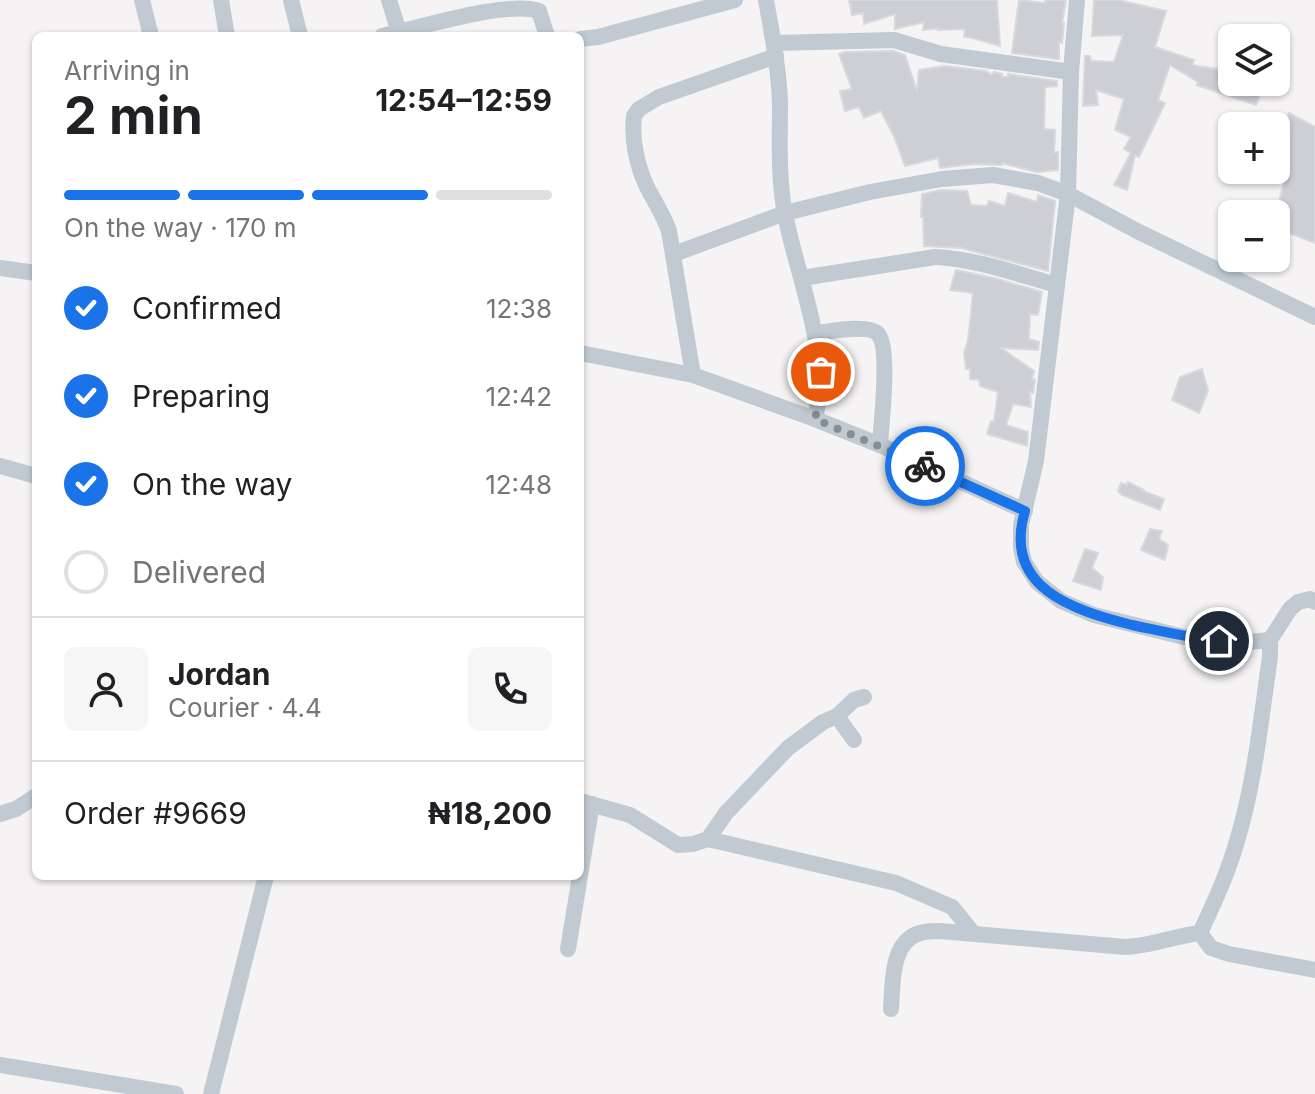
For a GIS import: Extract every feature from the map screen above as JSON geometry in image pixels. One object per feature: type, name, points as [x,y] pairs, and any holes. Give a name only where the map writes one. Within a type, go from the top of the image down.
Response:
[{"type":"street","points":[[142,0],[150,32]]},
{"type":"street","points":[[221,0],[226,32]]},
{"type":"street","points":[[291,0],[299,32]]},
{"type":"street","points":[[389,0],[390,32]]},
{"type":"street","points":[[584,39],[735,0]]},
{"type":"street","points":[[766,0],[780,102],[779,150],[785,213],[815,333],[821,372],[815,419]]},
{"type":"street","points":[[1077,0],[1071,72],[1068,194],[1036,461],[1020,533],[1024,562],[1037,582],[1061,601],[1094,615],[1184,637],[1237,643],[1270,640]]},
{"type":"street","points":[[398,32],[492,7],[513,6],[532,7],[539,11],[546,32]]},
{"type":"street","points":[[693,375],[674,254],[664,216],[646,185],[637,157],[634,116],[639,109],[659,97],[775,50],[894,40],[941,54],[1071,72]]},
{"type":"street","points":[[674,254],[785,213],[870,192],[942,179],[984,175],[1010,177],[1068,194],[1315,317]]},
{"type":"street","points":[[802,278],[935,257],[977,262],[1057,285]]},
{"type":"street","points":[[0,268],[32,272]]},
{"type":"street","points":[[815,333],[853,329],[878,334],[885,368],[880,445]]},
{"type":"street","points":[[584,354],[693,375],[880,445],[1025,511]]},
{"type":"street","points":[[0,466],[32,475]]},
{"type":"street","points":[[1200,933],[1238,839],[1254,769],[1270,640],[1298,602],[1310,599],[1315,602]]},
{"type":"street","points":[[708,839],[726,813],[788,748],[823,722],[837,716],[854,700],[864,697]]},
{"type":"street","points":[[837,716],[854,740]]},
{"type":"street","points":[[0,814],[16,809],[32,799]]},
{"type":"street","points":[[584,827],[586,802],[630,815],[678,845],[708,839],[896,883],[952,907],[973,933]]},
{"type":"street","points":[[211,1094],[265,880]]},
{"type":"street","points":[[568,949],[579,880]]},
{"type":"street","points":[[891,1009],[896,957],[905,943],[918,933],[973,933],[1139,947],[1200,933]]},
{"type":"street","points":[[1200,933],[1211,948],[1229,954],[1315,970]]},
{"type":"street","points":[[0,1065],[176,1094]]},
{"type":"building","points":[[849,0],[997,0],[1000,46],[964,37],[965,29],[923,30],[924,22],[895,29],[895,14],[864,24],[863,13],[852,15]]},
{"type":"building","points":[[1019,0],[1045,3],[1045,0],[1066,0],[1059,59],[1012,53]]},
{"type":"building","points":[[1094,0],[1118,0],[1166,11],[1155,47],[1194,60],[1192,65],[1218,70],[1218,92],[1197,85],[1198,82],[1170,65],[1158,100],[1165,103],[1139,157],[1135,155],[1127,190],[1114,185],[1131,153],[1124,149],[1131,137],[1115,130],[1124,99],[1096,90],[1098,105],[1083,106],[1085,56],[1090,56],[1091,61],[1114,62],[1123,35],[1092,36]]},
{"type":"building","points":[[893,51],[905,55],[917,91],[919,70],[944,66],[986,71],[992,75],[994,72],[1002,74],[1002,77],[1008,77],[1008,74],[1057,81],[1057,86],[1045,88],[1044,129],[1055,130],[1054,152],[1058,152],[1058,170],[1036,172],[1002,163],[940,168],[938,158],[905,166],[881,111],[864,118],[859,107],[845,111],[840,91],[852,89],[839,54]]},
{"type":"building","points":[[1229,96],[1259,96],[1256,105]]},
{"type":"building","points":[[1290,114],[1315,127],[1315,243],[1290,233],[1290,200],[1280,200],[1283,184],[1290,184]]},
{"type":"building","points":[[941,190],[967,191],[971,205],[987,206],[989,201],[1005,206],[1008,193],[1037,202],[1038,195],[1055,201],[1048,271],[961,248],[924,246],[922,194]]},
{"type":"building","points":[[956,270],[1042,292],[1038,315],[1030,314],[1029,339],[1039,342],[1038,350],[1001,348],[1034,371],[1031,407],[1013,404],[1006,425],[1028,432],[1027,446],[987,434],[991,421],[994,422],[998,392],[980,386],[979,380],[970,379],[970,369],[966,369],[964,353],[973,293],[950,290]]},
{"type":"building","points":[[1202,369],[1208,391],[1199,413],[1172,400],[1180,377]]},
{"type":"building","points":[[1128,482],[1164,499],[1160,510],[1122,495],[1118,491],[1121,483],[1127,485]]},
{"type":"building","points":[[1150,529],[1162,531],[1159,539],[1168,545],[1165,560],[1141,550]]},
{"type":"building","points":[[1085,549],[1098,553],[1092,568],[1103,577],[1101,590],[1073,581]]},
{"type":"way so far","points":[[821,372],[815,419],[925,466]]},
{"type":"route","points":[[925,466],[1025,511],[1020,533],[1024,562],[1037,582],[1061,601],[1094,615],[1184,637],[1219,641]]}]
